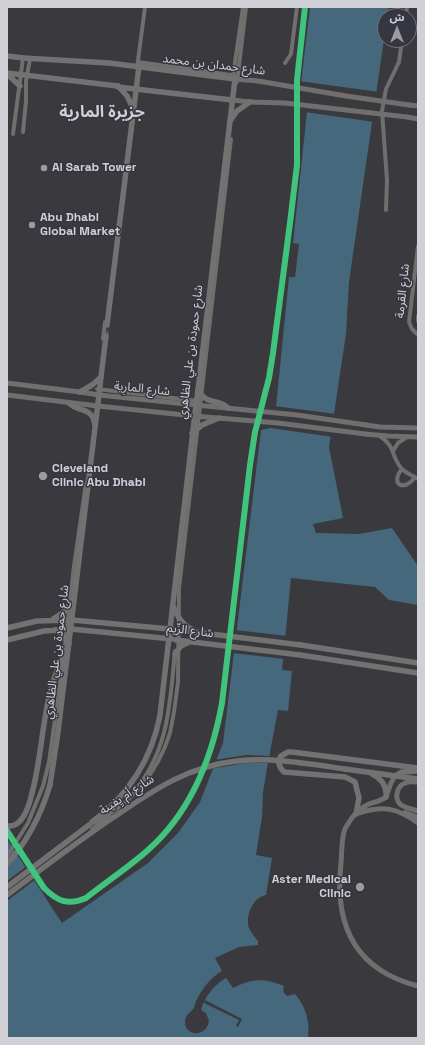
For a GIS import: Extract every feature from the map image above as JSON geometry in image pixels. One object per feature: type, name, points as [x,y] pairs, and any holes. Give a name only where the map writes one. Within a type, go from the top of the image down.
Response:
[{"type":"main road","name":"شارع حمدان بن محمد","points":[[7,56],[138,64],[235,77]]},
{"type":"main road","points":[[107,325],[138,64]]},
{"type":"main road","points":[[7,74],[232,100]]},
{"type":"main road","points":[[7,74],[20,86]]},
{"type":"main road","name":"شارع حمودة بن علي الظاهري","points":[[7,887],[89,825],[122,796],[137,775],[149,754],[156,735],[160,715],[173,606],[194,416],[198,403],[198,390],[235,77]]},
{"type":"main road","points":[[118,86],[127,96],[133,108]]},
{"type":"main road","points":[[230,121],[237,111],[250,102]]},
{"type":"main road","name":"شارع حمودة بن علي الظاهري","points":[[7,864],[31,831],[41,811],[48,789],[57,746],[69,646],[69,631],[72,620],[98,406],[98,392],[106,336]]},
{"type":"main road","points":[[80,392],[92,385],[101,377]]},
{"type":"main road","points":[[198,390],[202,396],[208,400],[224,404],[228,408]]},
{"type":"main road","points":[[68,403],[74,407],[89,412],[95,425]]},
{"type":"main road","points":[[192,433],[202,425],[219,418]]},
{"type":"main road","points":[[52,620],[64,612],[74,599]]},
{"type":"main road","points":[[173,606],[182,623],[188,628],[199,633]]},
{"type":"main road","name":"شارع الرِّيم","points":[[7,628],[30,622],[72,620],[170,629],[301,645],[418,663]]},
{"type":"main road","points":[[7,826],[14,826],[20,822],[29,804],[39,766],[45,720],[50,696],[59,667],[69,646],[62,634],[54,630]]},
{"type":"main road","name":"شارع الرِّيم","points":[[7,640],[33,633],[54,630],[169,639],[300,655],[418,673]]},
{"type":"main road","points":[[175,654],[181,646],[189,642]]},
{"type":"main road","points":[[356,814],[360,798],[355,782],[345,778],[284,772],[279,766],[278,762],[281,756],[285,753],[292,752],[418,768]]},
{"type":"main road","name":"شارع أم يِفينة","points":[[7,895],[133,803],[162,785],[189,772],[222,763],[276,760],[418,779]]},
{"type":"main road","points":[[370,772],[383,781],[386,789],[386,797]]},
{"type":"main road","points":[[395,776],[402,772],[418,772]]},
{"type":"main road","points":[[405,813],[418,818]]},
{"type":"street","points":[[69,631],[73,572],[98,392],[145,7]]},
{"type":"street","points":[[34,872],[107,818],[129,797],[142,781],[152,765],[160,749],[174,712],[178,682],[179,588],[198,403],[243,7]]},
{"type":"street","points":[[235,77],[246,7]]},
{"type":"street","points":[[285,63],[290,57],[297,7]]},
{"type":"street","points":[[7,830],[44,888],[55,898],[70,902],[78,902],[86,898],[148,850],[174,822],[201,778],[214,743],[222,703],[250,465],[255,432],[269,378],[282,293],[297,165],[297,80],[305,7]]},
{"type":"street","points":[[292,45],[300,46]]},
{"type":"street","points":[[386,210],[387,180],[382,111],[385,95],[398,62],[401,48]]},
{"type":"street","points":[[23,58],[23,132]]},
{"type":"street","points":[[13,134],[20,86],[30,58]]},
{"type":"street","name":"شارع حمدان بن محمد","points":[[235,77],[339,95],[418,106]]},
{"type":"street","points":[[232,100],[285,103],[418,119]]},
{"type":"street","points":[[410,117],[418,122]]},
{"type":"street","name":"شارع القرمة","points":[[418,246],[409,322],[412,329],[418,335]]},
{"type":"street","name":"شارع القرمة","points":[[418,316],[418,321]]},
{"type":"street","name":"شارع المارِية","points":[[7,383],[80,392],[98,392],[198,403],[380,427],[418,428]]},
{"type":"street","name":"شارع المارِية","points":[[7,395],[68,403],[285,424],[379,436],[418,437]]},
{"type":"street","points":[[379,436],[390,444],[396,460],[402,469],[416,478],[404,486],[400,485],[396,481],[398,474],[402,469]]},
{"type":"street","points":[[393,451],[398,443],[407,437]]},
{"type":"street","points":[[89,825],[119,808],[139,789],[157,763],[164,749],[176,640],[170,629]]},
{"type":"street","name":"شارع حمودة بن علي الظاهري","points":[[7,856],[28,823],[43,786],[69,631]]},
{"type":"street","points":[[395,776],[386,797],[364,807],[356,814],[344,829],[339,894],[341,909],[350,937],[359,950],[378,969],[388,975],[418,986]]},
{"type":"street","points":[[418,782],[404,783],[398,789],[397,800],[401,805],[418,811]]},
{"type":"street","points":[[356,814],[370,809],[381,808],[405,813],[418,823]]},
{"type":"water","points":[[310,7],[389,7],[377,8],[377,48],[383,48],[349,282],[346,334],[329,447],[343,518],[313,524],[316,533],[359,534],[392,528],[418,566],[418,605],[389,600],[375,587],[291,578],[282,670],[292,671],[288,711],[278,710],[263,792],[262,817],[256,855],[272,858],[266,895],[257,899],[251,908],[248,918],[249,928],[258,941],[258,945],[239,947],[215,958],[222,971],[204,988],[196,1001],[194,1008],[186,1016],[185,1022],[188,1030],[192,1032],[196,1033],[204,1030],[209,1021],[206,1013],[201,1010],[202,1005],[210,991],[226,978],[233,988],[247,982],[264,980],[284,986],[284,993],[287,996],[295,994],[299,999],[308,1020],[308,1038],[7,1038],[7,839],[62,923],[148,863],[178,833],[200,802],[223,743],[261,430],[274,427],[289,277],[295,277],[299,244],[293,243],[309,93],[300,91]]},
{"type":"pier","points":[[299,81],[379,92],[374,122],[305,112],[307,94],[298,92]]},
{"type":"pier","points":[[274,406],[336,414],[333,437],[264,427],[272,425]]},
{"type":"pier","points":[[235,630],[287,636],[285,659],[232,653]]},
{"type":"pier","points":[[246,755],[271,756],[269,763],[246,763],[210,769],[214,760]]},
{"type":"pier","points":[[27,866],[36,879],[7,901],[7,881]]},
{"type":"pier","points":[[205,1000],[242,1019],[238,1027],[236,1026],[239,1020],[204,1003]]},
{"type":"tunnel","points":[[106,336],[107,325]]},
{"type":"cycle path","points":[[7,831],[44,888],[63,901],[74,902],[86,898],[148,850],[163,835],[188,801],[206,764],[218,724],[222,703],[250,465],[255,432],[269,378],[273,353],[297,165],[297,80],[305,7]]},
{"type":"place","name":"Al Sarab Tower","points":[[44,168]]},
{"type":"place","name":"Abu Dhabi Global Market","points":[[32,225]]},
{"type":"place","name":"Cleveland Clinic Abu Dhabi","points":[[43,476]]},
{"type":"place","name":"Aster Medical Clinic","points":[[360,887]]},
{"type":"district","name":"جزيرة المارية","points":[[102,113]]}]
